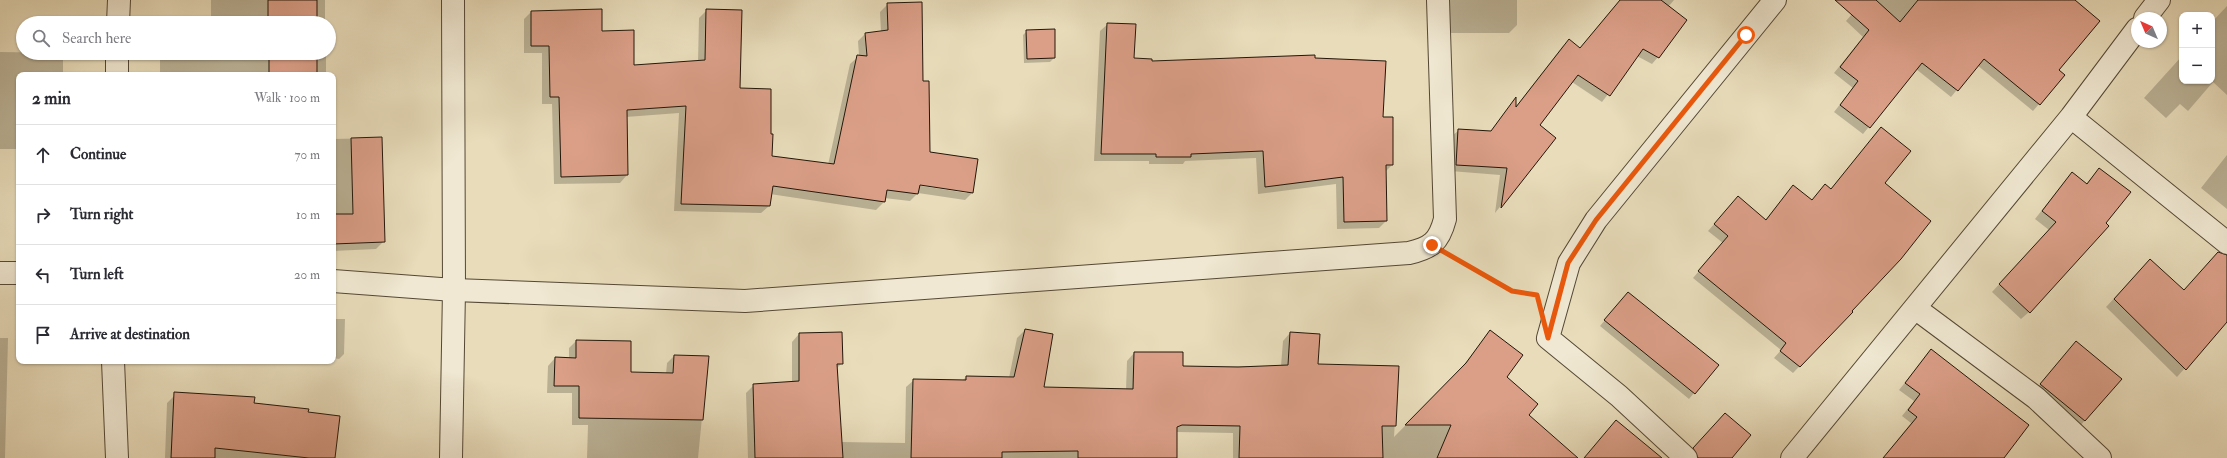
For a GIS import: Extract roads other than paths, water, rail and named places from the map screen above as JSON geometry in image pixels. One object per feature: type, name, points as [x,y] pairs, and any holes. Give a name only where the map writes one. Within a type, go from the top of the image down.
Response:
[{"type":"street","points":[[118,16],[119,0]]},
{"type":"street","points":[[451,458],[454,290],[453,0]]},
{"type":"street","points":[[336,281],[454,290],[745,302],[1409,253],[1432,245],[1442,233],[1445,219],[1438,0]]},
{"type":"street","points":[[1686,458],[1619,396],[1548,338],[1568,263],[1596,220],[1775,0]]},
{"type":"street","points":[[2150,12],[2159,0]]},
{"type":"street","points":[[1792,458],[2071,117],[2131,37]]},
{"type":"street","points":[[117,60],[117,72]]},
{"type":"street","points":[[2071,117],[2227,243]]},
{"type":"street","points":[[0,273],[16,273]]},
{"type":"street","points":[[1915,308],[2036,398],[2100,458]]},
{"type":"street","points":[[113,364],[116,458]]}]
